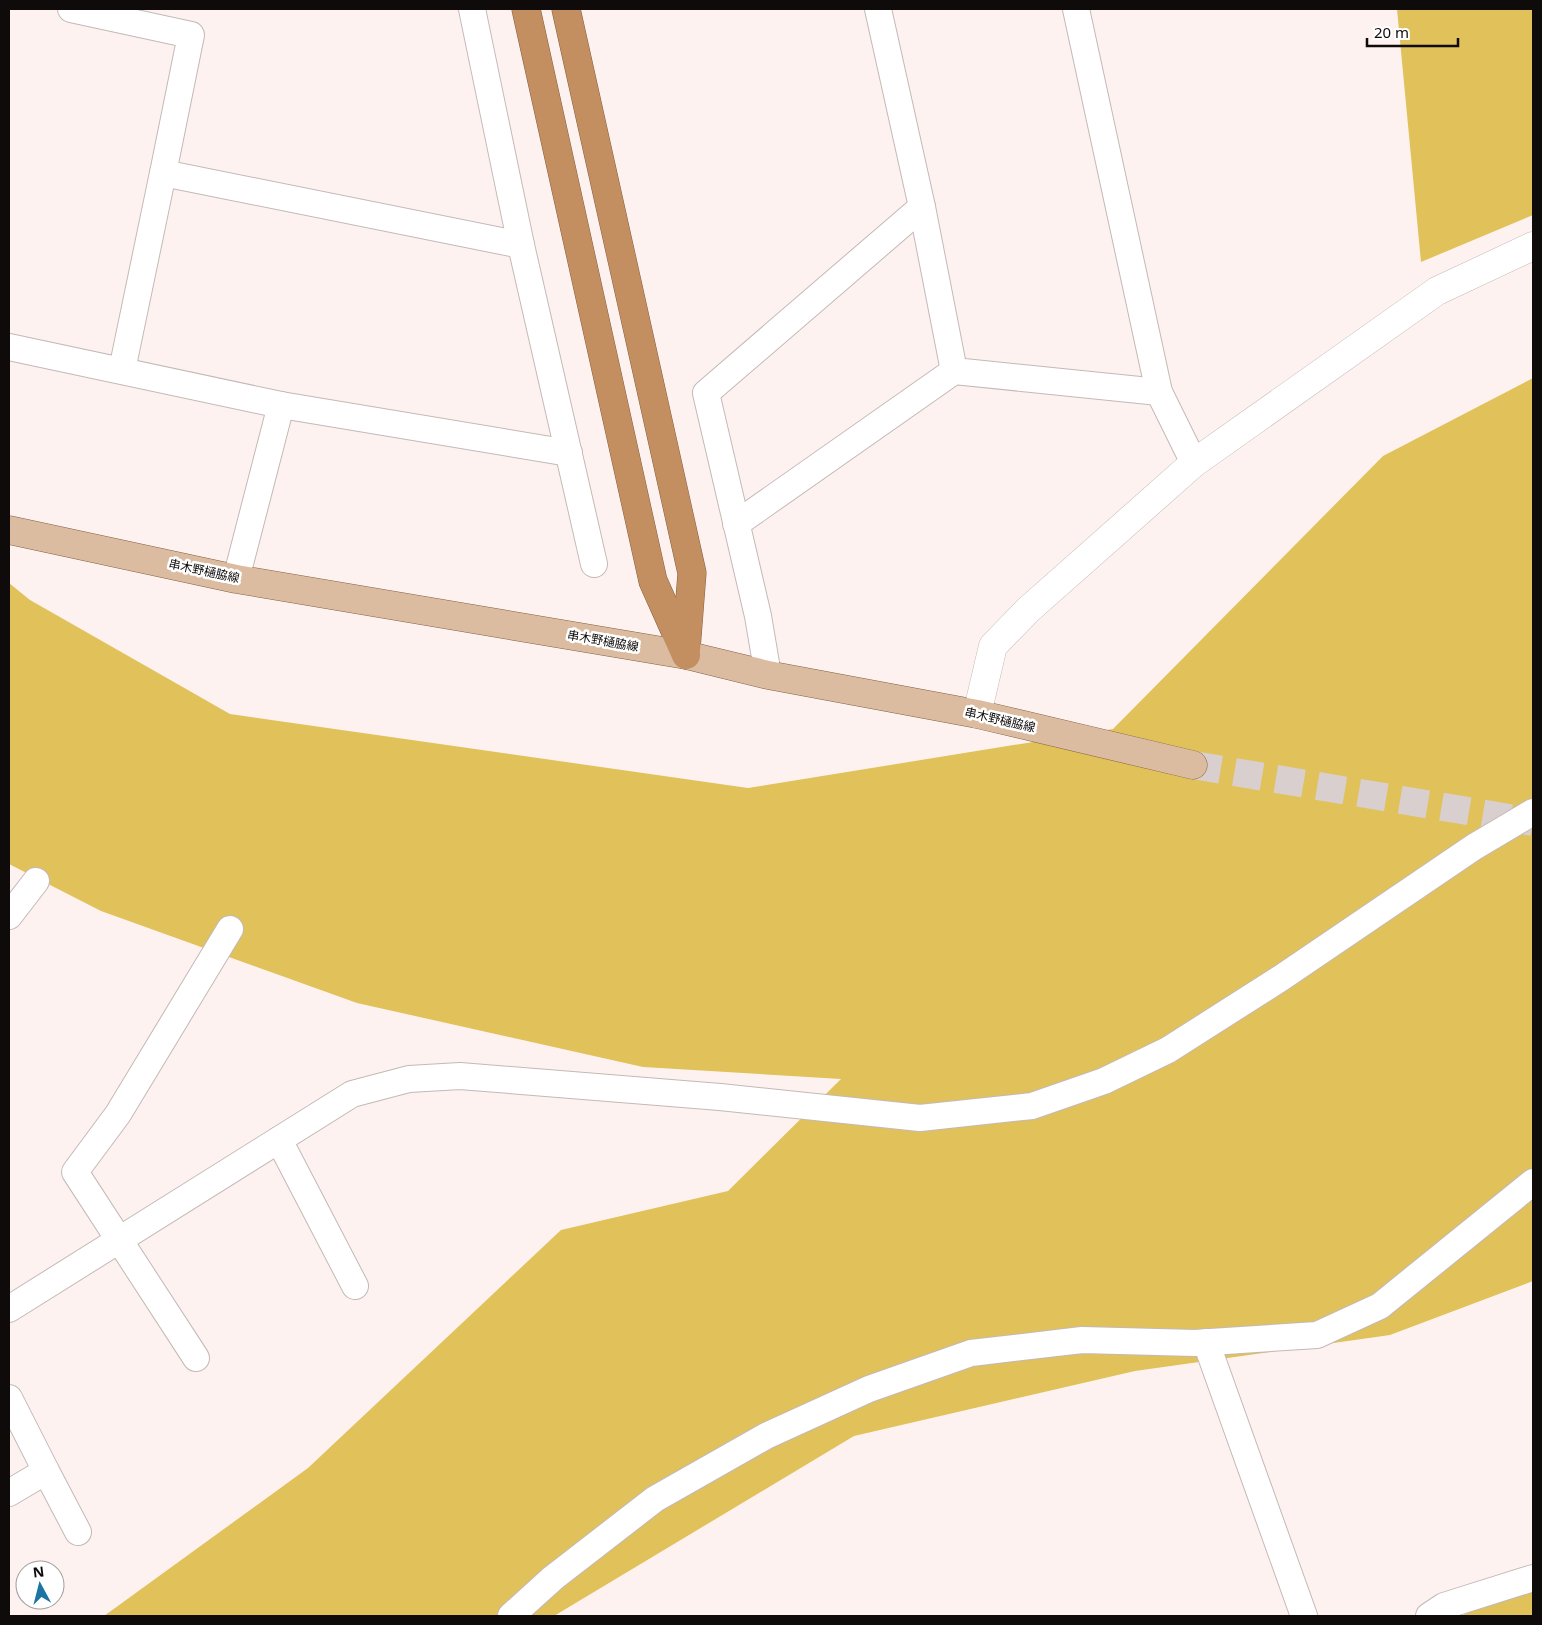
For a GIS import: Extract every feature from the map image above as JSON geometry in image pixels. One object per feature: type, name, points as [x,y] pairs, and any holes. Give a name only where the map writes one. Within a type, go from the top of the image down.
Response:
[{"type":"highway","points":[[526,9],[653,582],[686,655]]},
{"type":"highway","points":[[566,9],[692,573],[686,655]]},
{"type":"main road","name":"串木野樋脇線","points":[[9,530],[236,578],[686,655],[768,675],[977,714],[1194,765]]},
{"type":"street","points":[[71,9],[191,34],[122,370]]},
{"type":"street","points":[[472,9],[521,245],[594,564]]},
{"type":"street","points":[[878,9],[922,207],[954,371]]},
{"type":"street","points":[[1076,9],[1158,392],[1194,463]]},
{"type":"street","points":[[163,173],[521,245]]},
{"type":"street","points":[[768,675],[758,616],[706,393],[922,207]]},
{"type":"street","points":[[977,714],[993,646],[1028,610],[1194,463],[1437,291],[1533,246]]},
{"type":"street","points":[[9,347],[280,405],[569,453]]},
{"type":"street","points":[[736,524],[954,371],[1158,392]]},
{"type":"street","points":[[236,578],[280,405]]},
{"type":"street","points":[[9,1308],[352,1094],[409,1079],[460,1076],[720,1097],[920,1118],[1032,1106],[1104,1081],[1168,1050],[1281,978],[1474,847],[1533,812]]},
{"type":"street","points":[[9,916],[36,881]]},
{"type":"street","points":[[196,1358],[75,1172],[118,1114],[230,929]]},
{"type":"street","points":[[279,1140],[356,1286]]},
{"type":"street","points":[[511,1616],[553,1578],[655,1499],[766,1436],[869,1390],[972,1354],[1082,1340],[1206,1342],[1317,1334],[1380,1306],[1533,1182]]},
{"type":"street","points":[[1206,1342],[1304,1616]]},
{"type":"street","points":[[9,1398],[78,1532]]},
{"type":"street","points":[[9,1493],[46,1471]]},
{"type":"street","points":[[1429,1616],[1444,1606],[1533,1578]]},
{"type":"shaded area","points":[[1397,9],[1533,9],[1533,215],[1421,262]]},
{"type":"shaded area","points":[[1533,378],[1533,1281],[1390,1335],[1135,1371],[854,1436],[554,1616],[104,1616],[308,1468],[561,1230],[728,1191],[841,1079],[643,1067],[357,1003],[101,911],[9,864],[9,583],[30,600],[230,714],[748,788],[1113,729],[1383,456]]},
{"type":"shaded area","points":[[1533,1581],[1533,1616],[1461,1616]]},
{"type":"tunnel","points":[[1193,765],[1533,822]]}]
